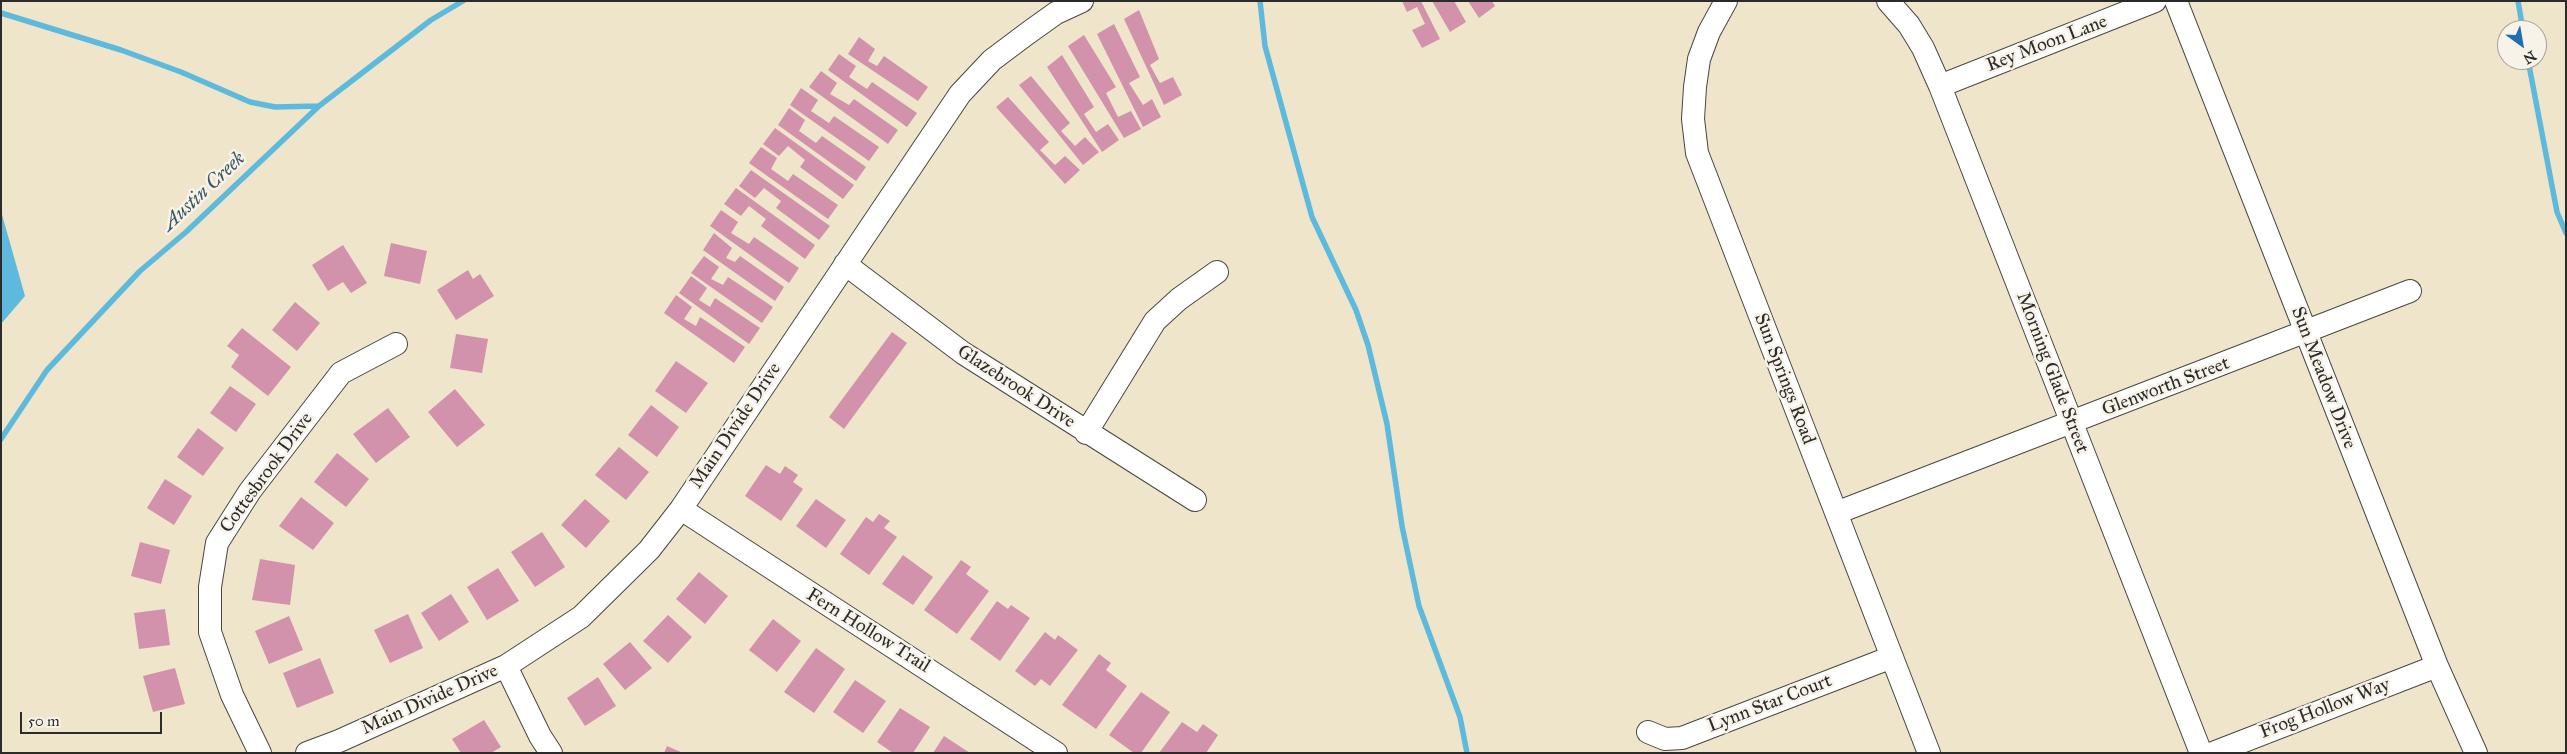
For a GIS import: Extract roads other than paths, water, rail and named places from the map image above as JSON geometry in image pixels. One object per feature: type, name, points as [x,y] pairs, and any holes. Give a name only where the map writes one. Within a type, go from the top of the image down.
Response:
[{"type":"street","name":"Main Divide Drive","points":[[307,753],[339,741],[506,666],[581,617],[649,550],[681,509],[960,94],[992,60],[1056,13],[1082,1]]},
{"type":"street","name":"Sun Springs Road","points":[[1726,1],[1709,32],[1699,59],[1695,87],[1694,119],[1697,153],[1930,753]]},
{"type":"street","name":"Morning Glade Street","points":[[1888,1],[1914,33],[1940,86],[2201,753]]},
{"type":"street","name":"Rey Moon Lane","points":[[1940,86],[2155,1]]},
{"type":"street","name":"Sun Meadow Drive","points":[[2176,1],[2436,666],[2476,753]]},
{"type":"street","name":"Glazebrook Drive","points":[[845,264],[963,353],[1086,433],[1195,500]]},
{"type":"street","points":[[1086,433],[1155,321],[1179,299],[1217,272]]},
{"type":"street","name":"Glenworth Street","points":[[1836,513],[2072,424],[2410,291]]},
{"type":"street","name":"Cottesbrook Drive","points":[[260,753],[232,695],[210,632],[210,586],[217,543],[250,491],[341,373],[396,344]]},
{"type":"street","name":"Fern Hollow Trail","points":[[681,509],[1056,753]]},
{"type":"street","name":"Lynn Star Court","points":[[1648,732],[1665,740],[1682,738],[1892,657]]},
{"type":"street","points":[[506,666],[551,753]]},
{"type":"street","name":"Frog Hollow Way","points":[[2213,753],[2436,666]]},
{"type":"water","points":[[1,211],[25,296],[1,324]]},
{"type":"waterway","name":"Austin Creek","points":[[1,439],[47,370],[140,271],[186,232],[319,106],[431,20],[463,1]]},
{"type":"waterway","points":[[1260,1],[1265,46],[1312,217],[1356,310],[1368,345],[1387,424],[1402,526],[1419,606],[1460,717],[1467,753]]},
{"type":"waterway","points":[[2518,1],[2521,20]]},
{"type":"waterway","points":[[1,13],[121,50],[181,72],[250,102],[275,107],[319,106]]},
{"type":"waterway","points":[[2530,70],[2557,212],[2566,233]]}]
